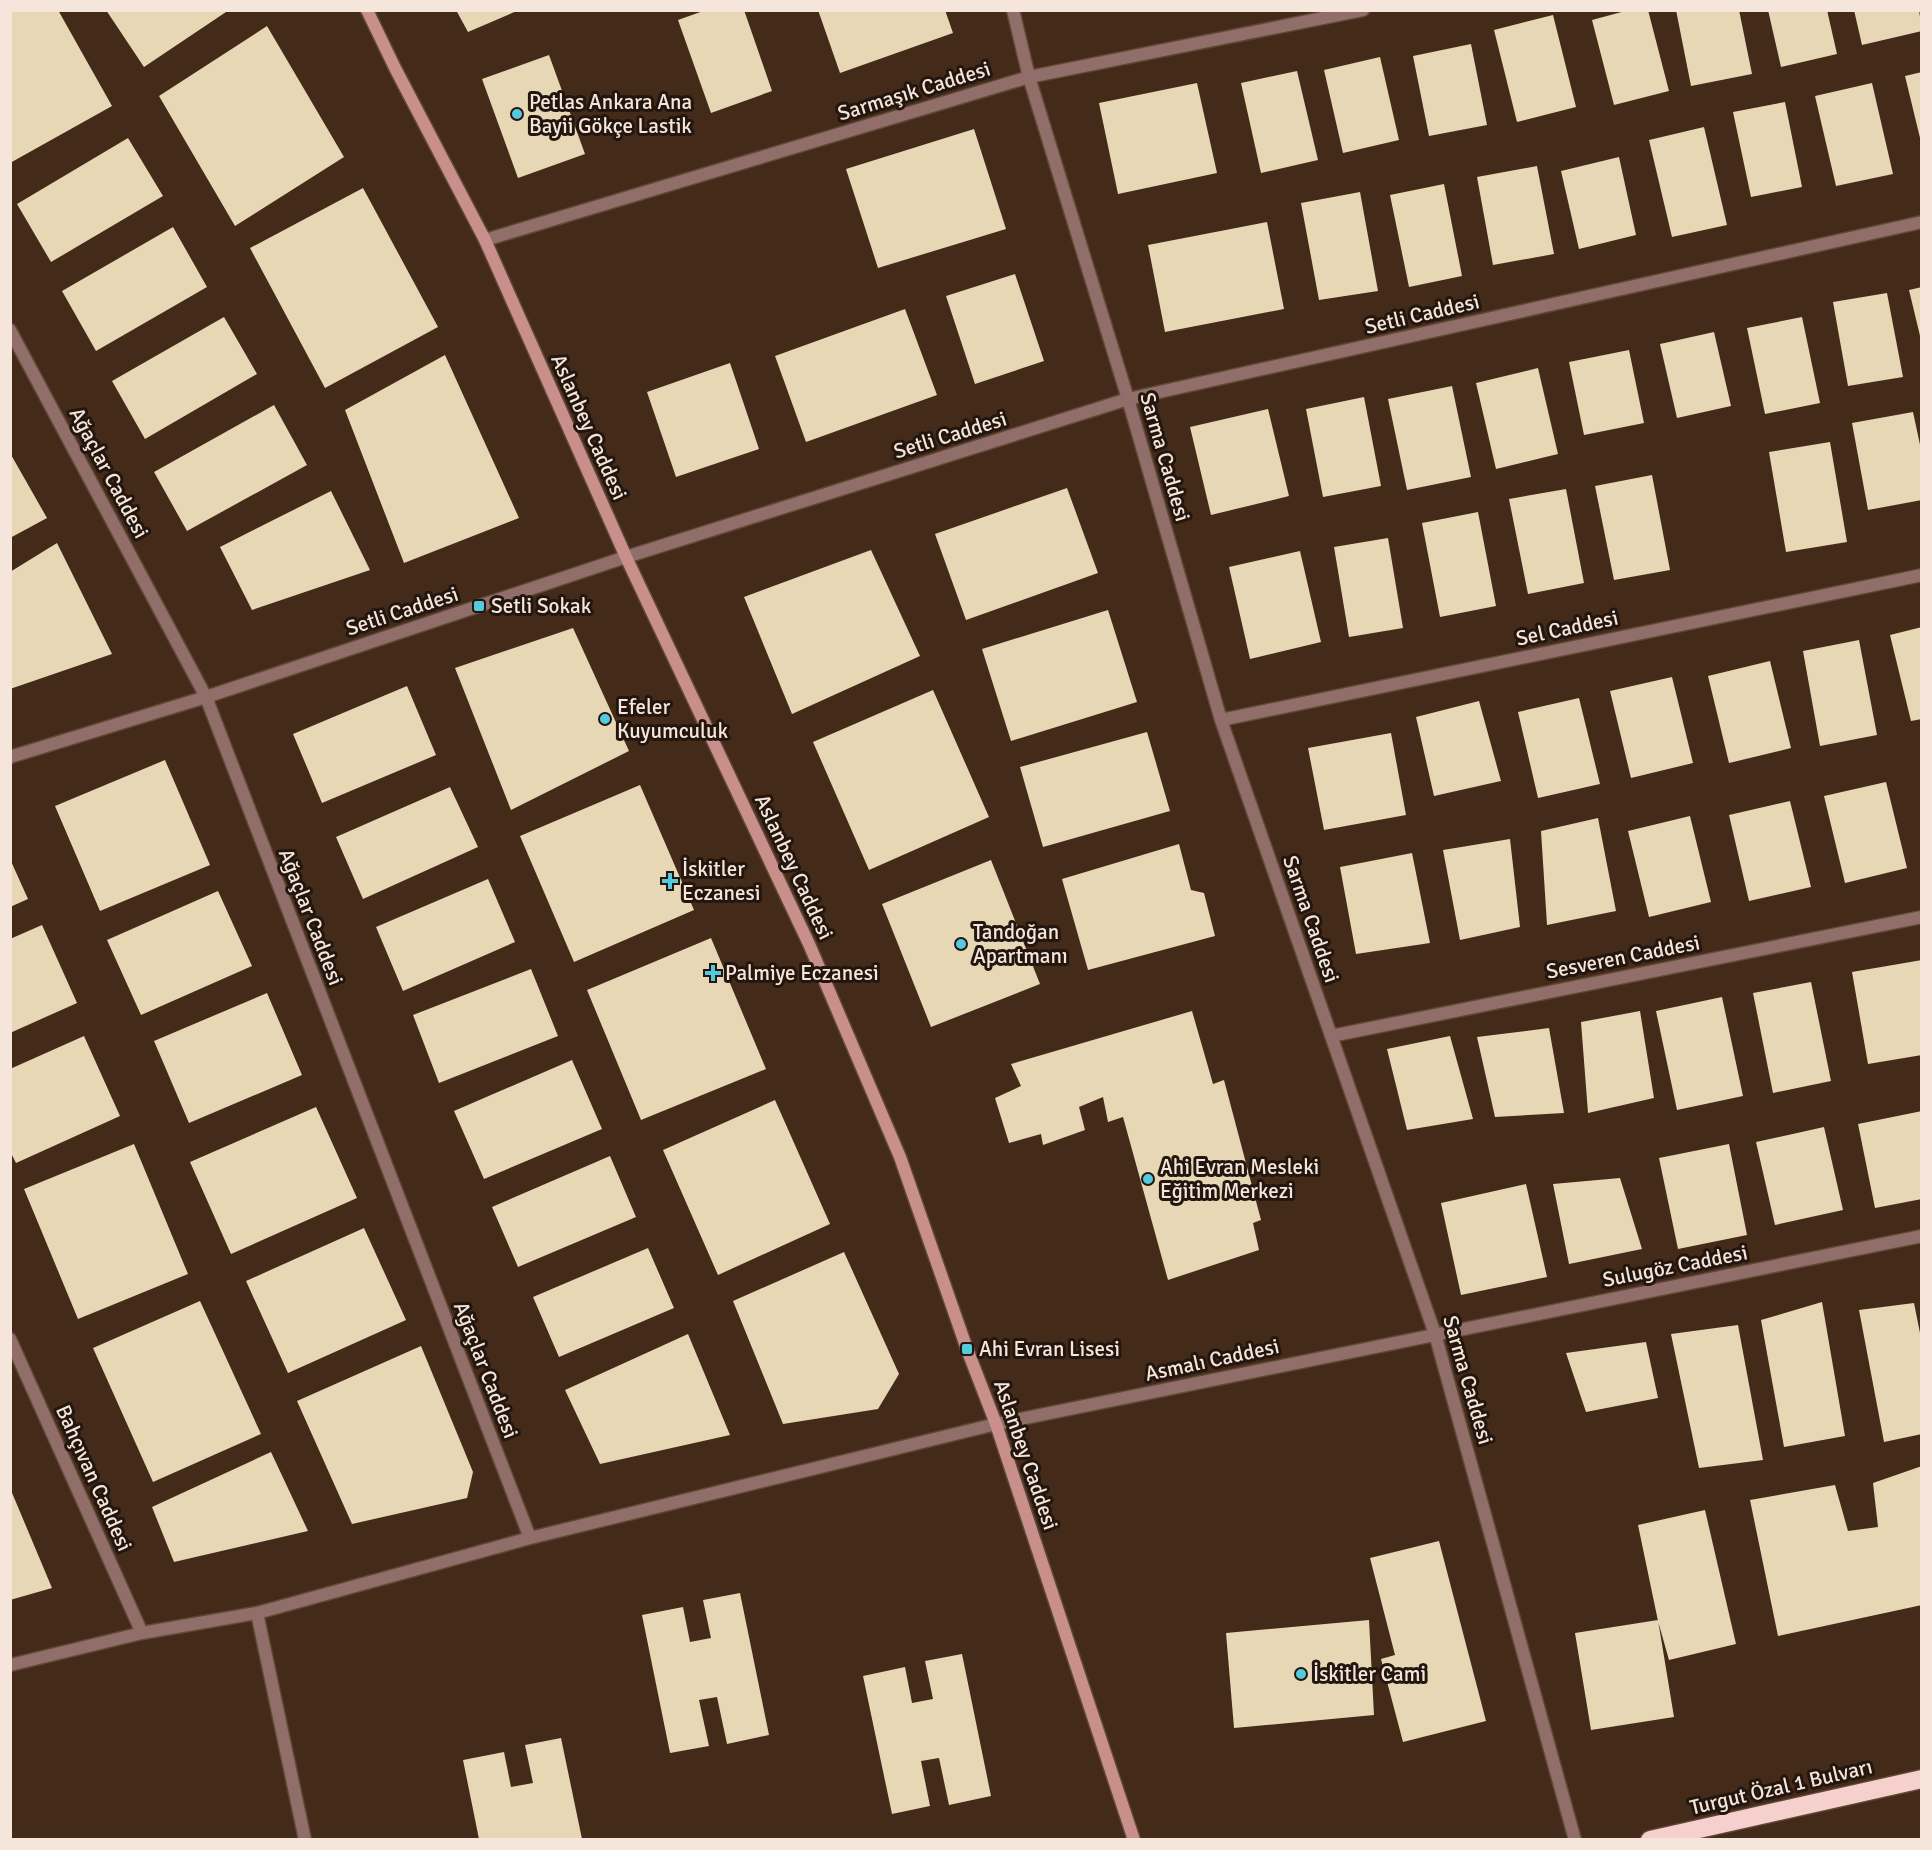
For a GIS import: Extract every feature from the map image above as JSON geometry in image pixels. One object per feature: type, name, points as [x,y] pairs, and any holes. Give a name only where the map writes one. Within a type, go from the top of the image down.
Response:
[{"type":"highway","name":"Turgut Özal 1 Bulvarı","points":[[1650,1839],[1922,1779]]},
{"type":"street","name":"Aslanbey Caddesi","points":[[367,10],[485,240],[626,557],[809,944],[895,1146],[996,1425],[1134,1839]]},
{"type":"street","name":"Sarma Caddesi","points":[[1013,10],[1029,77],[1128,399],[1221,720],[1435,1334],[1575,1839]]},
{"type":"street","name":"Sarmaşık Caddesi","points":[[485,240],[1029,77],[1363,10]]},
{"type":"street","name":"Setli Caddesi","points":[[10,757],[206,697],[626,557],[1128,399],[1922,222]]},
{"type":"street","name":"Ağaçlar Caddesi","points":[[10,330],[206,697],[530,1538]]},
{"type":"street","name":"Sel Caddesi","points":[[1221,720],[1922,575]]},
{"type":"street","name":"Sesveren Caddesi","points":[[1331,1036],[1922,917]]},
{"type":"street","name":"Sulugöz Caddesi","points":[[1435,1334],[1922,1236]]},
{"type":"street","name":"Asmalı Caddesi","points":[[10,1665],[142,1634],[257,1613],[530,1538],[996,1425],[1435,1334]]},
{"type":"street","name":"Bahçıvan Caddesi","points":[[10,1339],[142,1634]]},
{"type":"street","points":[[257,1613],[305,1839]]},
{"type":"building","points":[[10,10],[58,10],[112,106],[10,163]]},
{"type":"building","points":[[106,10],[229,10],[144,67]]},
{"type":"building","points":[[456,10],[519,10],[468,32]]},
{"type":"building","points":[[706,10],[744,10],[772,91],[711,113],[678,20]]},
{"type":"building","points":[[818,10],[945,10],[953,33],[840,73]]},
{"type":"building","points":[[1629,10],[1648,10],[1669,91],[1614,105],[1592,20]]},
{"type":"building","points":[[1676,10],[1739,10],[1752,74],[1691,86]]},
{"type":"building","points":[[1768,10],[1827,10],[1837,54],[1781,67]]},
{"type":"building","points":[[1854,10],[1919,10],[1922,31],[1862,45]]},
{"type":"building","points":[[1553,15],[1576,107],[1517,122],[1494,30]]},
{"type":"building","points":[[267,26],[344,157],[235,226],[159,96]]},
{"type":"building","points":[[1471,44],[1487,125],[1429,136],[1413,56]]},
{"type":"building","points":[[549,55],[585,154],[518,178],[482,79]]},
{"type":"building","points":[[1380,57],[1399,140],[1343,153],[1324,70]]},
{"type":"building","points":[[1297,71],[1318,160],[1261,173],[1241,83]]},
{"type":"building","points":[[1922,72],[1922,142],[1921,142],[1905,76]]},
{"type":"building","points":[[1197,83],[1217,173],[1118,194],[1099,103]]},
{"type":"building","points":[[1872,83],[1893,174],[1836,186],[1815,96]]},
{"type":"building","points":[[1785,102],[1802,187],[1751,197],[1733,112]]},
{"type":"building","points":[[1704,127],[1727,225],[1672,237],[1649,140]]},
{"type":"building","points":[[974,129],[1006,229],[878,268],[846,169]]},
{"type":"building","points":[[128,138],[163,196],[51,262],[17,204]]},
{"type":"building","points":[[1619,157],[1636,235],[1579,249],[1561,171]]},
{"type":"building","points":[[1537,166],[1554,254],[1493,265],[1477,177]]},
{"type":"building","points":[[1444,184],[1462,276],[1409,287],[1390,195]]},
{"type":"building","points":[[363,188],[438,327],[325,388],[250,248]]},
{"type":"building","points":[[1360,192],[1378,291],[1319,300],[1301,203]]},
{"type":"building","points":[[1267,222],[1284,309],[1165,332],[1148,245]]},
{"type":"building","points":[[173,227],[207,287],[96,351],[62,291]]},
{"type":"building","points":[[1015,274],[1044,361],[975,384],[946,296]]},
{"type":"building","points":[[1922,287],[1922,340],[1921,340],[1909,290]]},
{"type":"building","points":[[1887,293],[1903,377],[1848,386],[1833,302]]},
{"type":"building","points":[[905,309],[937,395],[806,442],[775,356]]},
{"type":"building","points":[[224,317],[257,374],[145,439],[112,381]]},
{"type":"building","points":[[1802,317],[1820,403],[1765,414],[1747,328]]},
{"type":"building","points":[[1714,332],[1731,406],[1677,418],[1660,344]]},
{"type":"building","points":[[1629,350],[1644,423],[1584,435],[1569,362]]},
{"type":"building","points":[[445,355],[519,518],[404,563],[345,410]]},
{"type":"building","points":[[730,363],[759,449],[676,477],[647,392]]},
{"type":"building","points":[[1538,368],[1558,454],[1496,469],[1476,383]]},
{"type":"building","points":[[1452,386],[1471,477],[1407,490],[1388,399]]},
{"type":"building","points":[[1364,397],[1381,486],[1323,497],[1306,409]]},
{"type":"building","points":[[274,405],[307,465],[187,531],[154,472]]},
{"type":"building","points":[[1268,409],[1289,496],[1211,515],[1190,427]]},
{"type":"building","points":[[1913,412],[1922,454],[1922,500],[1868,510],[1852,423]]},
{"type":"building","points":[[1830,442],[1847,542],[1786,552],[1769,452]]},
{"type":"building","points":[[10,453],[47,518],[10,538]]},
{"type":"building","points":[[1652,475],[1670,570],[1614,580],[1595,486]]},
{"type":"building","points":[[1067,488],[1098,573],[966,620],[935,534]]},
{"type":"building","points":[[1566,489],[1584,583],[1528,594],[1509,499]]},
{"type":"building","points":[[331,491],[370,570],[252,610],[220,547]]},
{"type":"building","points":[[1478,512],[1496,606],[1440,617],[1422,523]]},
{"type":"building","points":[[1388,538],[1403,628],[1349,637],[1334,547]]},
{"type":"building","points":[[57,543],[112,654],[10,689],[10,572]]},
{"type":"building","points":[[871,550],[920,656],[792,714],[744,597]]},
{"type":"building","points":[[1300,551],[1321,642],[1250,659],[1229,567]]},
{"type":"building","points":[[1108,610],[1137,702],[1011,741],[982,649]]},
{"type":"building","points":[[1922,627],[1922,719],[1911,721],[1890,635]]},
{"type":"building","points":[[573,628],[629,751],[511,810],[455,668]]},
{"type":"building","points":[[1859,640],[1877,735],[1820,746],[1803,651]]},
{"type":"building","points":[[1770,661],[1791,748],[1729,763],[1708,676]]},
{"type":"building","points":[[1672,677],[1693,763],[1631,778],[1610,691]]},
{"type":"building","points":[[407,686],[436,755],[322,803],[293,734]]},
{"type":"building","points":[[933,690],[989,817],[869,870],[813,742]]},
{"type":"building","points":[[1579,698],[1600,784],[1538,798],[1518,712]]},
{"type":"building","points":[[1479,701],[1501,781],[1434,796],[1416,717]]},
{"type":"building","points":[[1147,732],[1170,811],[1043,847],[1020,767]]},
{"type":"building","points":[[1391,733],[1406,815],[1324,830],[1308,748]]},
{"type":"building","points":[[165,760],[210,865],[100,911],[55,806]]},
{"type":"building","points":[[1886,782],[1907,868],[1845,883],[1824,796]]},
{"type":"building","points":[[640,785],[694,910],[574,962],[520,836]]},
{"type":"building","points":[[450,787],[478,847],[363,899],[336,837]]},
{"type":"building","points":[[1790,801],[1811,887],[1749,901],[1729,815]]},
{"type":"building","points":[[1690,816],[1711,902],[1649,917],[1628,831]]},
{"type":"building","points":[[1598,818],[1616,911],[1547,925],[1541,831]]},
{"type":"building","points":[[1510,839],[1520,927],[1460,940],[1443,850]]},
{"type":"building","points":[[1179,844],[1191,890],[1204,893],[1215,936],[1088,970],[1062,879]]},
{"type":"building","points":[[1412,853],[1430,943],[1356,954],[1340,867]]},
{"type":"building","points":[[10,859],[28,899],[10,907]]},
{"type":"building","name":"Tandoğan Apartmanı","points":[[991,860],[1040,984],[931,1027],[882,904]]},
{"type":"building","points":[[488,879],[515,942],[403,991],[376,927]]},
{"type":"building","points":[[218,891],[252,966],[141,1015],[107,940]]},
{"type":"building","points":[[42,925],[77,1003],[10,1033],[10,939]]},
{"type":"building","points":[[711,938],[766,1069],[641,1120],[587,990]]},
{"type":"building","points":[[1922,960],[1922,1055],[1868,1064],[1852,972]]},
{"type":"building","points":[[531,969],[558,1036],[439,1083],[413,1015]]},
{"type":"building","points":[[1811,982],[1831,1081],[1773,1093],[1753,993]]},
{"type":"building","points":[[267,993],[302,1075],[189,1123],[154,1041]]},
{"type":"building","points":[[1722,997],[1743,1096],[1677,1110],[1656,1011]]},
{"type":"building","points":[[1192,1011],[1213,1084],[1224,1080],[1261,1220],[1253,1223],[1259,1250],[1168,1280],[1123,1117],[1108,1122],[1103,1097],[1079,1107],[1085,1130],[1043,1145],[1041,1134],[1009,1143],[995,1098],[1021,1086],[1011,1064]]},
{"type":"building","points":[[1640,1011],[1654,1098],[1588,1113],[1581,1022]]},
{"type":"building","points":[[1549,1028],[1564,1113],[1495,1117],[1477,1037]]},
{"type":"building","points":[[84,1036],[120,1116],[16,1163],[10,1151],[10,1069]]},
{"type":"building","points":[[1450,1036],[1473,1119],[1407,1130],[1387,1049]]},
{"type":"building","points":[[572,1060],[602,1129],[484,1179],[454,1111]]},
{"type":"building","points":[[775,1100],[830,1224],[718,1275],[663,1150]]},
{"type":"building","points":[[316,1107],[357,1198],[231,1254],[190,1162]]},
{"type":"building","points":[[1922,1111],[1922,1199],[1875,1208],[1858,1124]]},
{"type":"building","points":[[1824,1127],[1843,1210],[1775,1225],[1756,1142]]},
{"type":"building","points":[[134,1144],[188,1274],[78,1319],[24,1189]]},
{"type":"building","points":[[1729,1144],[1747,1235],[1678,1249],[1659,1158]]},
{"type":"building","points":[[610,1156],[636,1217],[518,1267],[492,1207]]},
{"type":"building","points":[[1620,1178],[1642,1249],[1569,1264],[1553,1184]]},
{"type":"building","points":[[1526,1184],[1547,1277],[1461,1295],[1441,1203]]},
{"type":"building","points":[[364,1228],[406,1320],[288,1373],[246,1281]]},
{"type":"building","points":[[648,1248],[674,1308],[559,1357],[533,1297]]},
{"type":"building","points":[[844,1252],[899,1374],[878,1409],[783,1424],[733,1301]]},
{"type":"building","points":[[200,1301],[261,1434],[153,1482],[93,1348]]},
{"type":"building","points":[[1822,1302],[1845,1436],[1784,1447],[1761,1320]]},
{"type":"building","points":[[1914,1303],[1922,1343],[1922,1434],[1884,1442],[1859,1310]]},
{"type":"building","points":[[1738,1325],[1763,1460],[1699,1468],[1671,1334]]},
{"type":"building","points":[[688,1334],[730,1435],[600,1464],[565,1390]]},
{"type":"building","points":[[1646,1342],[1658,1398],[1586,1412],[1566,1353]]},
{"type":"building","points":[[421,1346],[473,1472],[467,1498],[352,1524],[297,1401]]},
{"type":"building","points":[[271,1452],[308,1531],[174,1562],[152,1507]]},
{"type":"building","points":[[1922,1466],[1922,1605],[1778,1636],[1750,1500],[1835,1485],[1848,1531],[1878,1527],[1873,1483]]},
{"type":"building","points":[[10,1488],[52,1588],[10,1600]]},
{"type":"building","points":[[1705,1510],[1736,1644],[1669,1660],[1658,1621],[1638,1525]]},
{"type":"building","points":[[1439,1541],[1486,1721],[1403,1742],[1381,1659],[1395,1655],[1370,1558]]},
{"type":"building","points":[[740,1593],[769,1735],[727,1744],[717,1697],[699,1700],[709,1746],[670,1753],[642,1615],[683,1607],[690,1642],[711,1638],[703,1600]]},
{"type":"building","name":"İskitler Cami","points":[[1369,1620],[1374,1715],[1234,1728],[1226,1633]]},
{"type":"building","points":[[1658,1620],[1674,1717],[1591,1730],[1575,1633]]},
{"type":"building","points":[[962,1654],[991,1796],[949,1805],[939,1758],[921,1761],[930,1806],[892,1814],[863,1676],[905,1667],[912,1703],[933,1699],[925,1661]]},
{"type":"building","points":[[561,1738],[582,1839],[479,1839],[463,1760],[504,1752],[511,1787],[533,1783],[525,1745]]},
{"type":"place","name":"Petlas Ankara Ana Bayii Gökçe Lastik","points":[[517,114]]},
{"type":"place","name":"Setli Sokak","points":[[479,606]]},
{"type":"place","name":"Efeler Kuyumculuk","points":[[605,719]]},
{"type":"place","name":"İskitler Eczanesi","points":[[670,881]]},
{"type":"place","name":"Tandoğan Apartmanı","points":[[961,944]]},
{"type":"place","name":"Palmiye Eczanesi","points":[[713,973]]},
{"type":"place","name":"Ahi Evran Mesleki Eğitim Merkezi","points":[[1148,1179]]},
{"type":"place","name":"Ahi Evran Lisesi","points":[[967,1349]]},
{"type":"place","name":"İskitler Cami","points":[[1301,1674]]}]
